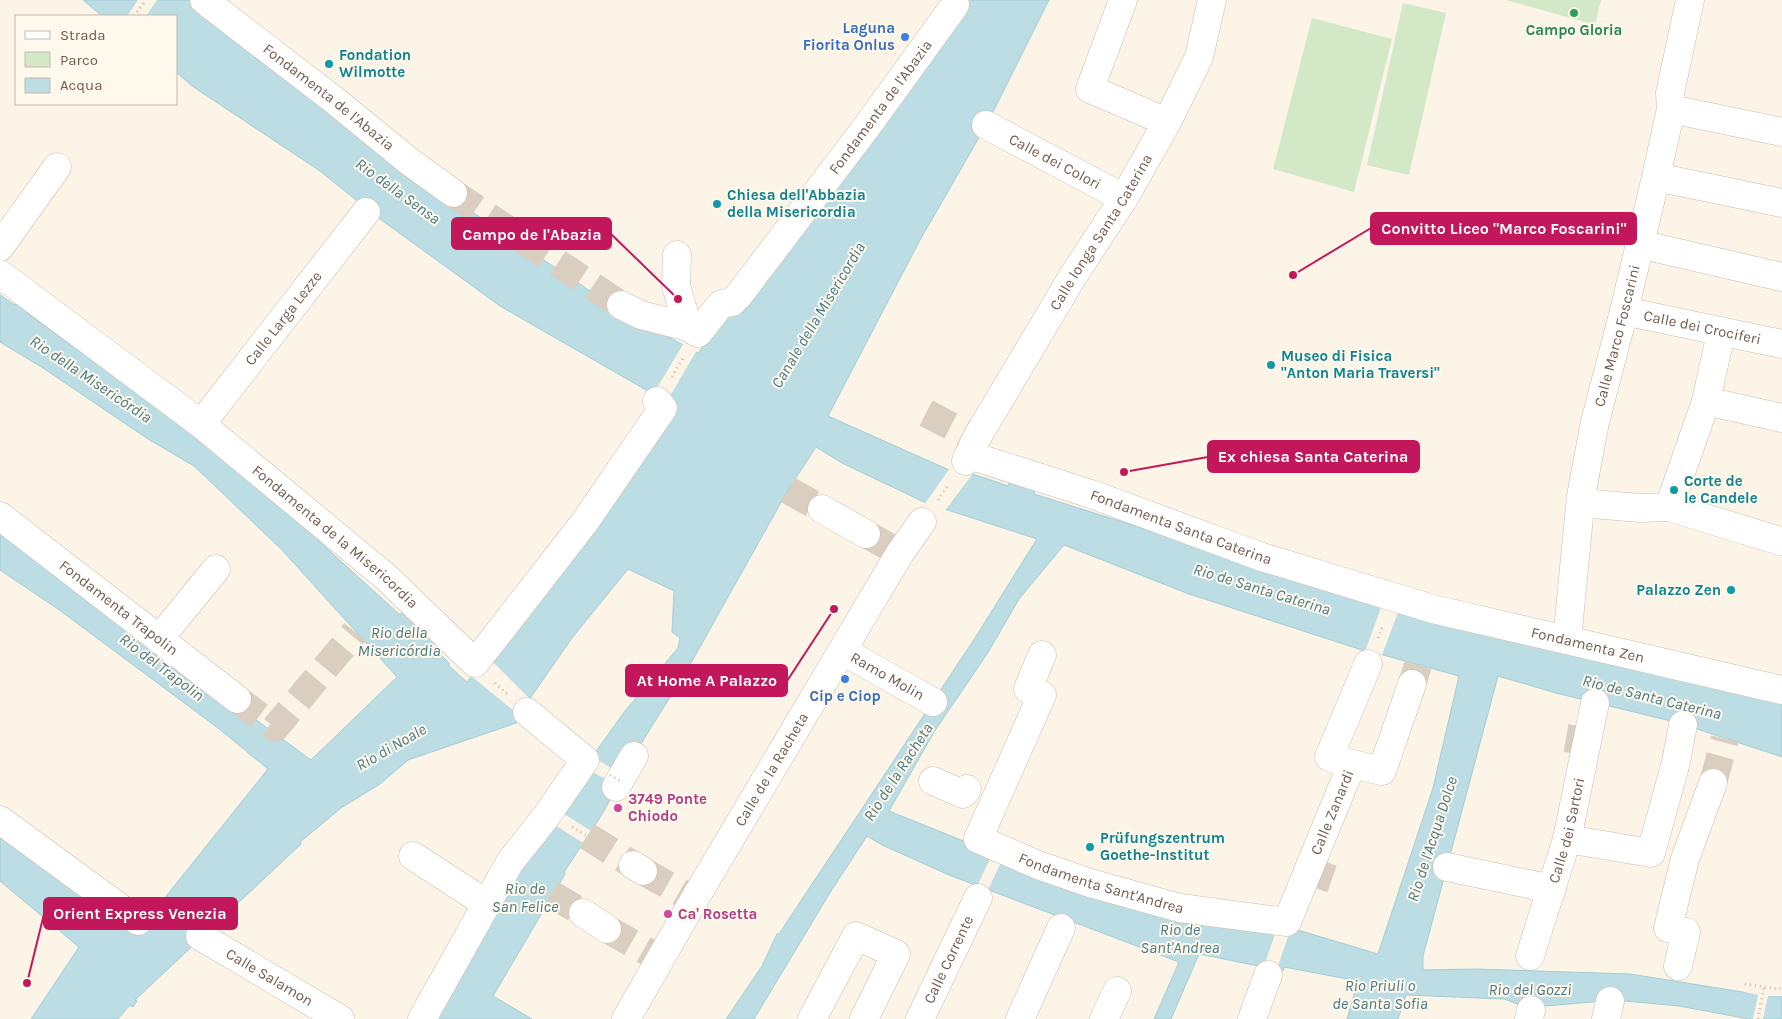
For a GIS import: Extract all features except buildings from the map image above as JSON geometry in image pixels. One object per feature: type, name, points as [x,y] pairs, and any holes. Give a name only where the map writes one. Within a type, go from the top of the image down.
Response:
[{"type":"street","name":"Fondamenta de l'Abazia","points":[[204,0],[334,100],[410,162],[453,193]]},
{"type":"street","points":[[1123,0],[1090,88],[1167,122]]},
{"type":"street","name":"Calle longa Santa Caterina","points":[[967,458],[976,439],[1063,293],[1124,198],[1167,122],[1199,57],[1212,0]]},
{"type":"street","name":"Calle Marco Foscarini","points":[[1567,640],[1581,499],[1595,422],[1624,312],[1656,177],[1670,109],[1670,93],[1690,0]]},
{"type":"street","name":"Fondamenta de l'Abazia","points":[[688,327],[698,333],[721,304],[732,302],[740,295],[954,5]]},
{"type":"street","points":[[1670,109],[1782,132]]},
{"type":"street","name":"Calle dei Colori","points":[[986,125],[1124,198]]},
{"type":"street","points":[[0,247],[57,167]]},
{"type":"street","points":[[1656,177],[1782,203]]},
{"type":"street","name":"Calle Larga Lezze","points":[[201,424],[366,212]]},
{"type":"street","points":[[1639,244],[1782,277]]},
{"type":"street","points":[[677,255],[676,286],[688,327]]},
{"type":"street","name":"Fondamenta de la Misericordia","points":[[0,274],[201,424],[386,576],[475,663],[590,515],[664,408],[662,392]]},
{"type":"street","points":[[621,305],[641,315],[688,327]]},
{"type":"street","name":"Calle dei Crociferi","points":[[1624,312],[1782,344]]},
{"type":"street","points":[[1669,507],[1706,401],[1722,332]]},
{"type":"street","points":[[1706,401],[1782,418]]},
{"type":"street","name":"Fondamenta Santa Caterina","points":[[967,458],[1091,494],[1262,557],[1394,598]]},
{"type":"street","points":[[1581,499],[1640,508],[1669,507],[1780,541]]},
{"type":"street","points":[[822,510],[866,534]]},
{"type":"street","name":"Fondamenta Trapolin","points":[[0,516],[236,699]]},
{"type":"street","name":"Calle de la Racheta","points":[[626,1019],[694,900],[900,553],[922,522]]},
{"type":"street","points":[[159,639],[216,569]]},
{"type":"street","name":"Fondamenta Zen","points":[[1394,598],[1433,609],[1782,690]]},
{"type":"street","name":"Ramo Molin","points":[[843,651],[933,702]]},
{"type":"street","name":"Fondamenta Sant'Andrea","points":[[1042,655],[1028,689],[1042,695],[1000,785],[978,839],[1038,865],[1090,883],[1180,908],[1287,922]]},
{"type":"street","name":"Calle Zanardi","points":[[1287,922],[1310,872],[1352,764],[1329,757],[1368,664]]},
{"type":"street","points":[[1352,764],[1382,770],[1412,684]]},
{"type":"street","name":"Calle dei Sartori","points":[[1530,956],[1566,839],[1594,703]]},
{"type":"street","points":[[422,1019],[510,862],[545,818],[584,760],[520,705]]},
{"type":"street","points":[[1651,854],[1676,762],[1683,725]]},
{"type":"street","points":[[616,781],[634,756]]},
{"type":"street","points":[[933,781],[963,794],[967,789]]},
{"type":"street","points":[[1678,966],[1686,932],[1668,928],[1685,861],[1713,783]]},
{"type":"street","points":[[0,820],[138,921]]},
{"type":"street","points":[[1566,839],[1685,861]]},
{"type":"street","points":[[413,856],[487,904]]},
{"type":"street","points":[[1447,867],[1552,889]]},
{"type":"street","name":"Calle Corrente","points":[[920,1019],[978,898]]},
{"type":"street","points":[[584,913],[607,929]]},
{"type":"street","points":[[1020,1019],[1061,928]]},
{"type":"street","name":"Calle Salamon","points":[[200,936],[340,1019]]},
{"type":"street","points":[[812,1019],[856,936],[896,954],[864,1019]]},
{"type":"street","points":[[1252,1019],[1268,974]]},
{"type":"street","points":[[1104,1019],[1117,991]]},
{"type":"path","points":[[135,15],[146,0]]},
{"type":"path","points":[[662,392],[683,357]]},
{"type":"path","points":[[493,681],[520,705]]},
{"type":"path","points":[[580,832],[587,836]]},
{"type":"path","points":[[1745,984],[1782,988]]},
{"type":"path","points":[[1758,1019],[1764,987]]},
{"type":"green space","name":"Campo Gloria","points":[[1506,0],[1601,0],[1595,25]]},
{"type":"green space","points":[[1403,3],[1446,13],[1409,175],[1367,165]]},
{"type":"green space","points":[[1312,18],[1392,39],[1354,192],[1273,169]]},
{"type":"water","points":[[83,0],[193,0],[405,167],[617,309],[698,353],[733,307],[743,313],[779,264],[954,0],[1049,0],[988,122],[920,240],[828,416],[949,470],[973,474],[1008,486],[1011,479],[1035,486],[1034,494],[1399,609],[1782,701],[1782,757],[1679,723],[1556,693],[1498,676],[1423,956],[1423,970],[1476,969],[1630,974],[1768,996],[1782,996],[1782,1019],[1749,1019],[1679,1006],[1615,1000],[1534,1007],[1523,1006],[1504,999],[1406,995],[1398,1019],[1347,1019],[1358,981],[1284,967],[1283,971],[1199,954],[1171,1019],[1154,1019],[1179,962],[949,875],[882,845],[867,836],[831,891],[754,1019],[726,1019],[762,966],[777,934],[779,934],[975,638],[1037,539],[926,503],[842,463],[816,447],[788,490],[687,670],[642,742],[601,816],[564,872],[565,874],[493,996],[532,1019],[429,1019],[592,757],[625,711],[678,648],[680,638],[672,632],[674,591],[628,569],[572,638],[526,704],[525,720],[408,760],[380,784],[341,808],[300,842],[301,844],[135,1000],[137,1001],[133,1007],[130,1005],[118,1019],[31,1019],[79,947],[0,881],[0,828],[147,920],[268,769],[218,728],[58,609],[0,570],[0,523],[233,703],[311,760],[397,677],[282,550],[194,466],[148,439],[43,368],[0,342],[0,295],[15,305],[18,303],[29,310],[27,313],[123,383],[209,441],[400,615],[405,609],[438,639],[432,646],[449,663],[449,666],[467,682],[640,464],[653,394],[500,306],[380,219],[320,171],[192,86],[178,74],[178,15],[101,15]],"holes":[[[1064,545],[1189,594],[1365,651],[1459,676],[1433,788],[1378,954],[1291,928],[971,844],[889,811],[934,732],[987,654],[1019,599]]]},
{"type":"pier","points":[[138,0],[157,0],[147,15],[128,15]]},
{"type":"pier","points":[[684,343],[697,350],[667,401],[652,396]]},
{"type":"pier","points":[[950,468],[974,472],[944,512],[924,505]]},
{"type":"pier","points":[[1383,602],[1400,607],[1382,655],[1376,653],[1364,654]]},
{"type":"pier","points":[[486,655],[530,699],[525,720],[470,675]]},
{"type":"pier","points":[[590,755],[624,776],[617,786],[583,766]]},
{"type":"pier","points":[[555,808],[591,831],[583,843],[547,820]]},
{"type":"pier","points":[[993,853],[1003,858],[987,892],[976,888]]},
{"type":"pier","points":[[1279,923],[1292,925],[1276,972],[1263,969]]},
{"type":"pier","points":[[1744,990],[1782,993],[1782,996],[1768,996],[1763,1019],[1753,1019],[1758,995],[1744,992]]},
{"type":"tunnel","points":[[453,193],[621,305]]},
{"type":"tunnel","points":[[926,413],[970,436]]},
{"type":"tunnel","points":[[788,490],[822,509]]},
{"type":"tunnel","points":[[866,534],[900,553]]},
{"type":"tunnel","points":[[237,699],[275,728],[355,632]]},
{"type":"tunnel","points":[[1412,684],[1418,665]]},
{"type":"tunnel","points":[[1566,738],[1584,741]]},
{"type":"tunnel","points":[[1713,783],[1725,739]]},
{"type":"tunnel","points":[[587,836],[633,865]]},
{"type":"tunnel","points":[[643,871],[694,900]]},
{"type":"tunnel","points":[[1312,872],[1332,879]]},
{"type":"tunnel","points":[[551,894],[583,913]]},
{"type":"tunnel","points":[[607,929],[660,959]]},
{"type":"place","name":"Campo Gloria","points":[[1574,13]]},
{"type":"place","name":"Laguna Fiorita Onlus","points":[[905,37]]},
{"type":"place","name":"Fondation Wilmotte","points":[[329,64]]},
{"type":"place","name":"Chiesa dell'Abbazia della Misericordia","points":[[717,204]]},
{"type":"place","name":"Convitto Liceo \"Marco Foscarini\"","points":[[1293,275]]},
{"type":"place","name":"Campo de l'Abazia","points":[[678,299]]},
{"type":"place","name":"Museo di Fisica \"Anton Maria Traversi\"","points":[[1271,365]]},
{"type":"place","name":"Ex chiesa Santa Caterina","points":[[1124,472]]},
{"type":"place","name":"Corte de le Candele","points":[[1674,490]]},
{"type":"place","name":"Palazzo Zen","points":[[1731,590]]},
{"type":"place","name":"At Home A Palazzo","points":[[834,609]]},
{"type":"place","name":"Cip e Ciop","points":[[845,679]]},
{"type":"place","name":"3749 Ponte Chiodo","points":[[618,808]]},
{"type":"place","name":"Prüfungszentrum Goethe-Institut","points":[[1090,847]]},
{"type":"place","name":"Ca' Rosetta","points":[[668,914]]},
{"type":"place","name":"Orient Express Venezia","points":[[27,983]]},
{"type":"water label","name":"Rio della Sensa","points":[[398,191]]},
{"type":"water label","name":"Canale della Misericordia","points":[[818,315]]},
{"type":"water label","name":"Rio della Misericórdia","points":[[91,379]]},
{"type":"water label","name":"Rio de Santa Caterina","points":[[1262,589]]},
{"type":"water label","name":"Rio della Misericórdia","points":[[399,641]]},
{"type":"water label","name":"Rio del Trapolin","points":[[162,667]]},
{"type":"water label","name":"Rio de Santa Caterina","points":[[1652,697]]},
{"type":"water label","name":"Rio di Noale","points":[[391,747]]},
{"type":"water label","name":"Rio de la Racheta","points":[[898,772]]},
{"type":"water label","name":"Rio de l'Acqua Dolce","points":[[1432,839]]},
{"type":"water label","name":"Rio de San Felice","points":[[525,897]]},
{"type":"water label","name":"Rio de Sant'Andrea","points":[[1180,938]]},
{"type":"water label","name":"Rio del Gozzi","points":[[1530,989]]},
{"type":"water label","name":"Rio Priuli o de Santa Sofia","points":[[1380,994]]}]
